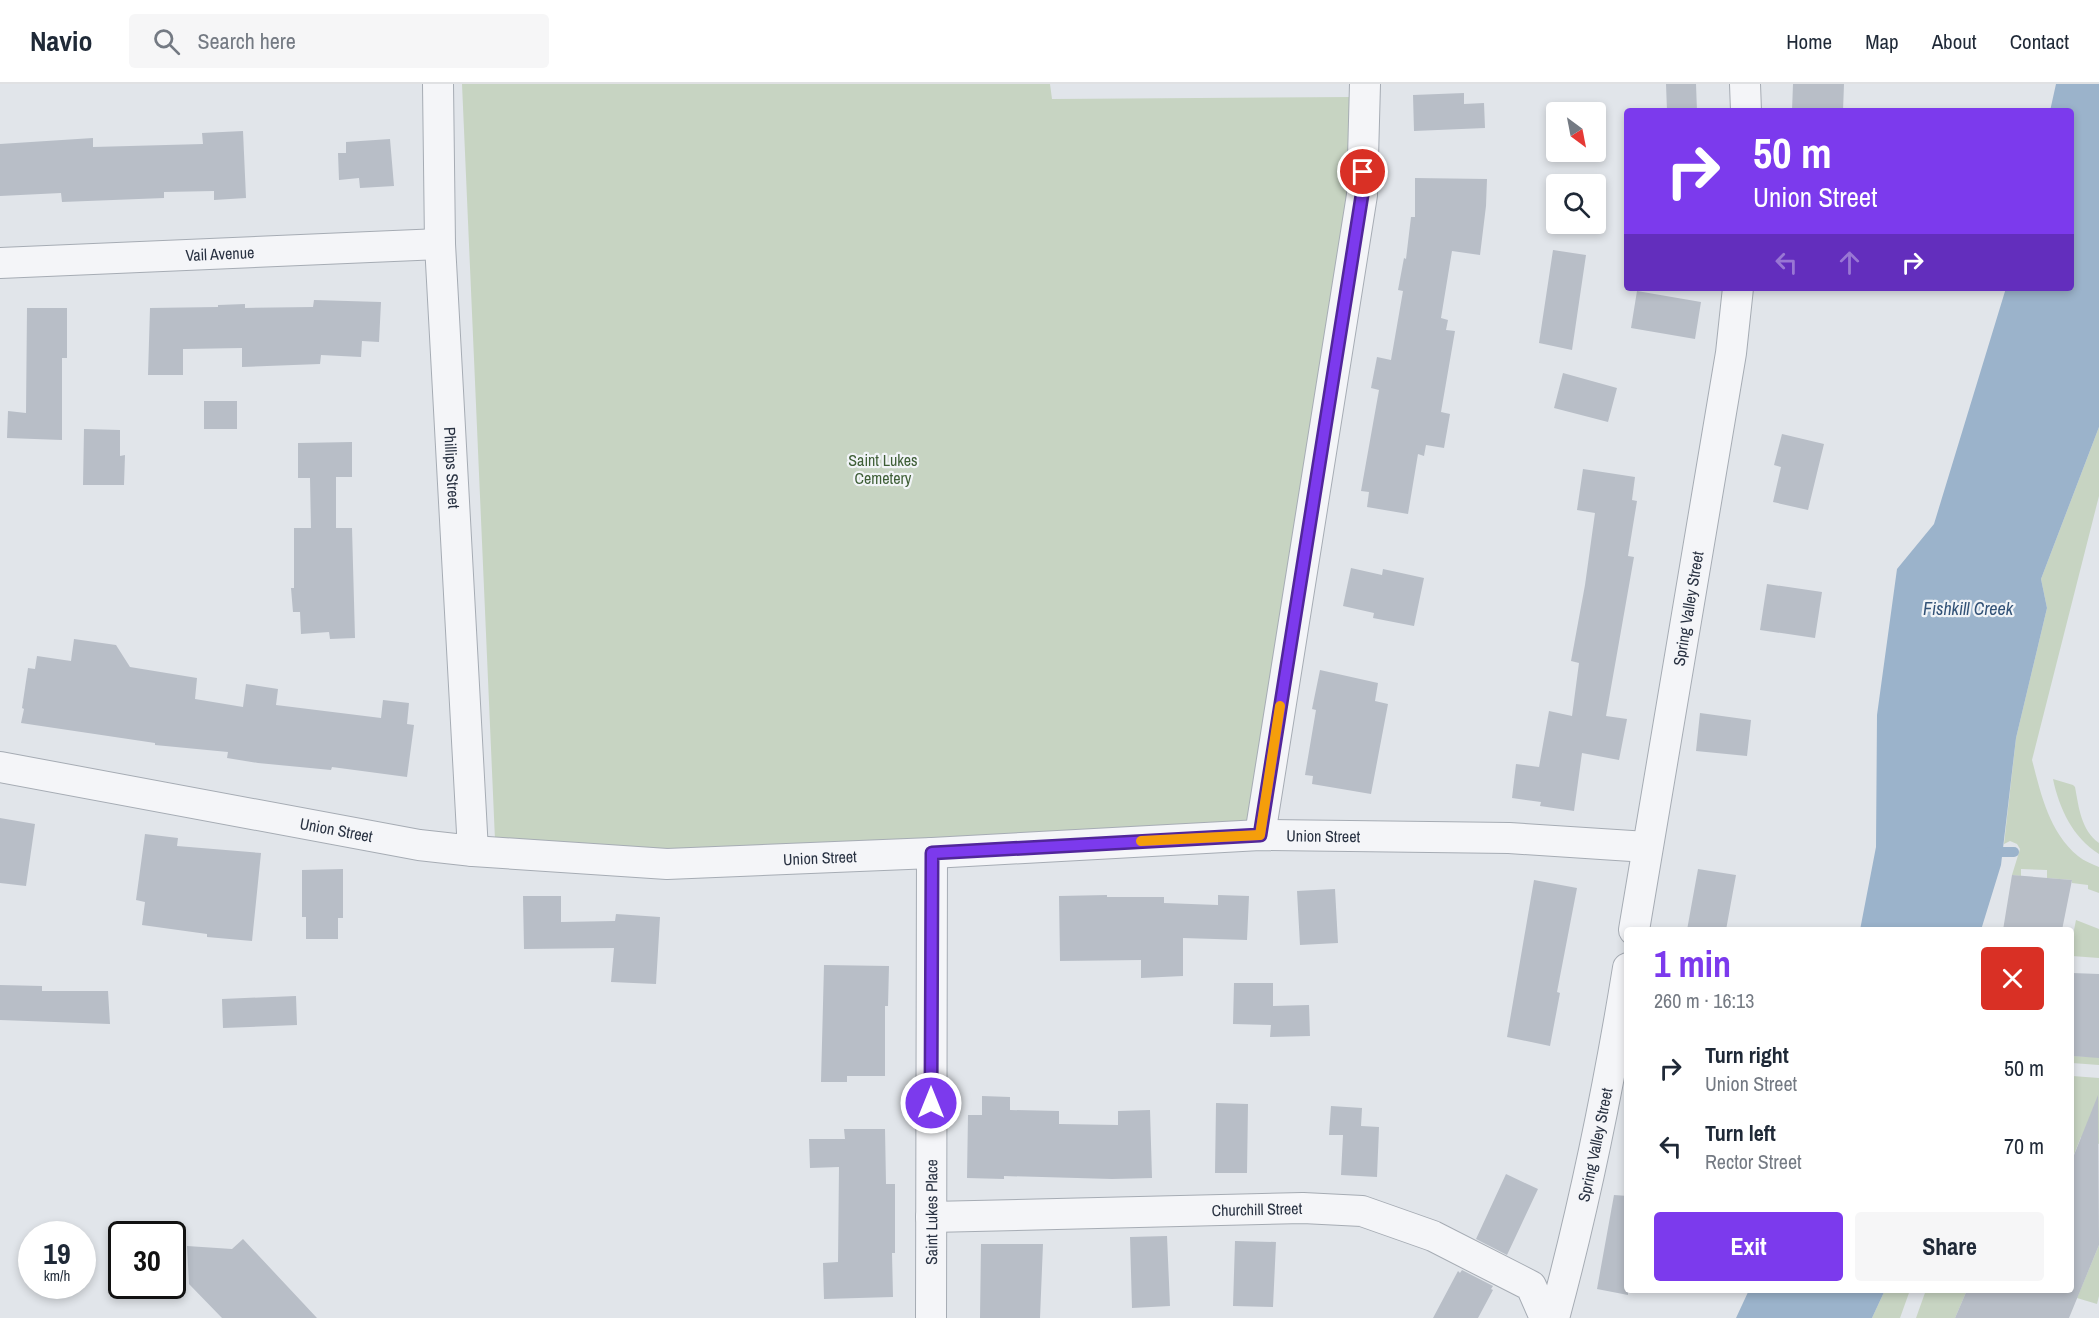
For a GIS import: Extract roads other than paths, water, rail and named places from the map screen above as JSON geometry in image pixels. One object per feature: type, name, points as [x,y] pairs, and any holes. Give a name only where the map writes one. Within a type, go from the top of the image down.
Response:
[{"type":"street","name":"Phillips Street","points":[[438,84],[440,244],[473,851]]},
{"type":"street","points":[[1260,835],[1362,195],[1365,84]]},
{"type":"street","points":[[1745,84],[1746,108]]},
{"type":"street","name":"Vail Avenue","points":[[0,263],[440,244]]},
{"type":"street","name":"Spring Valley Street","points":[[1634,927],[1731,352],[1738,291]]},
{"type":"street","name":"Union Street","points":[[0,767],[419,845],[473,851],[667,864],[932,853],[1260,835],[1509,838],[1647,847]]},
{"type":"street","name":"Saint Lukes Place","points":[[931,1318],[932,853]]},
{"type":"street","name":"Spring Valley Street","points":[[1554,1318],[1568,1264],[1617,1037],[1624,993]]},
{"type":"street","name":"Churchill Street","points":[[931,1217],[1304,1208],[1362,1211],[1433,1236],[1531,1286],[1545,1318]]},
{"type":"water","name":"Fishkill Creek","points":[[2056,84],[2099,84],[2099,427],[2041,579],[2047,608],[2016,738],[2001,865],[1982,927],[1861,927],[1876,847],[1877,715],[1897,569],[1934,524],[2005,291],[2074,291],[2074,108],[2051,108]]},
{"type":"water","points":[[1748,1293],[1884,1293],[1872,1318],[1736,1318]]},
{"type":"waterway","points":[[1990,852],[2014,852]]},
{"type":"park label","name":"Saint Lukes Cemetery","points":[[883,469]]}]
